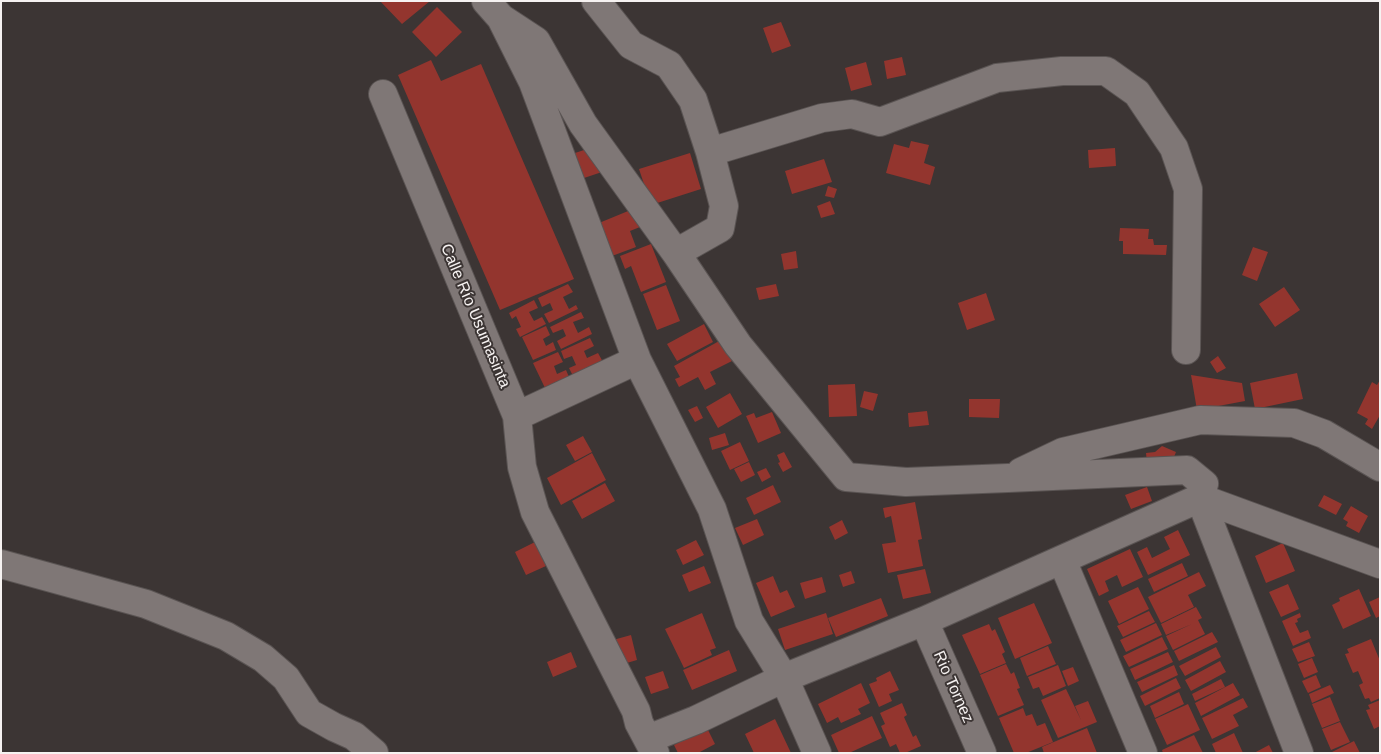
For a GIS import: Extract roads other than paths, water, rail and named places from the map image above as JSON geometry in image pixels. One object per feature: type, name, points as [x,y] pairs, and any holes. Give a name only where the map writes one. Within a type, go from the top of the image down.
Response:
[{"type":"street","points":[[596,1],[631,45],[669,65],[693,100],[710,152],[724,206],[720,228],[676,253]]},
{"type":"street","points":[[493,9],[536,41],[583,124],[676,253],[738,345],[846,478],[906,482],[1187,470],[1204,484],[1200,498],[1299,753]]},
{"type":"street","points":[[493,9],[533,82],[636,360],[712,509],[749,621],[784,678],[817,753]]},
{"type":"street","points":[[710,152],[822,118],[852,114],[880,122],[997,78],[1062,71],[1106,71],[1137,92],[1174,148],[1188,189],[1186,350]]},
{"type":"street","name":"Calle Río Usumasinta","points":[[383,94],[517,416],[522,467],[535,512],[652,746]]},
{"type":"street","points":[[517,416],[636,360]]},
{"type":"street","points":[[1008,478],[1063,452],[1200,420],[1294,423],[1324,434],[1380,467]]},
{"type":"street","points":[[652,746],[696,720],[784,678],[924,621],[1200,498],[1380,564]]},
{"type":"street","points":[[1062,560],[1143,753]]},
{"type":"street","points":[[1,564],[146,604],[226,636],[263,658],[286,678],[309,713],[334,728],[354,736],[374,753]]},
{"type":"street","name":"Rio Tornez","points":[[924,621],[982,753]]}]
